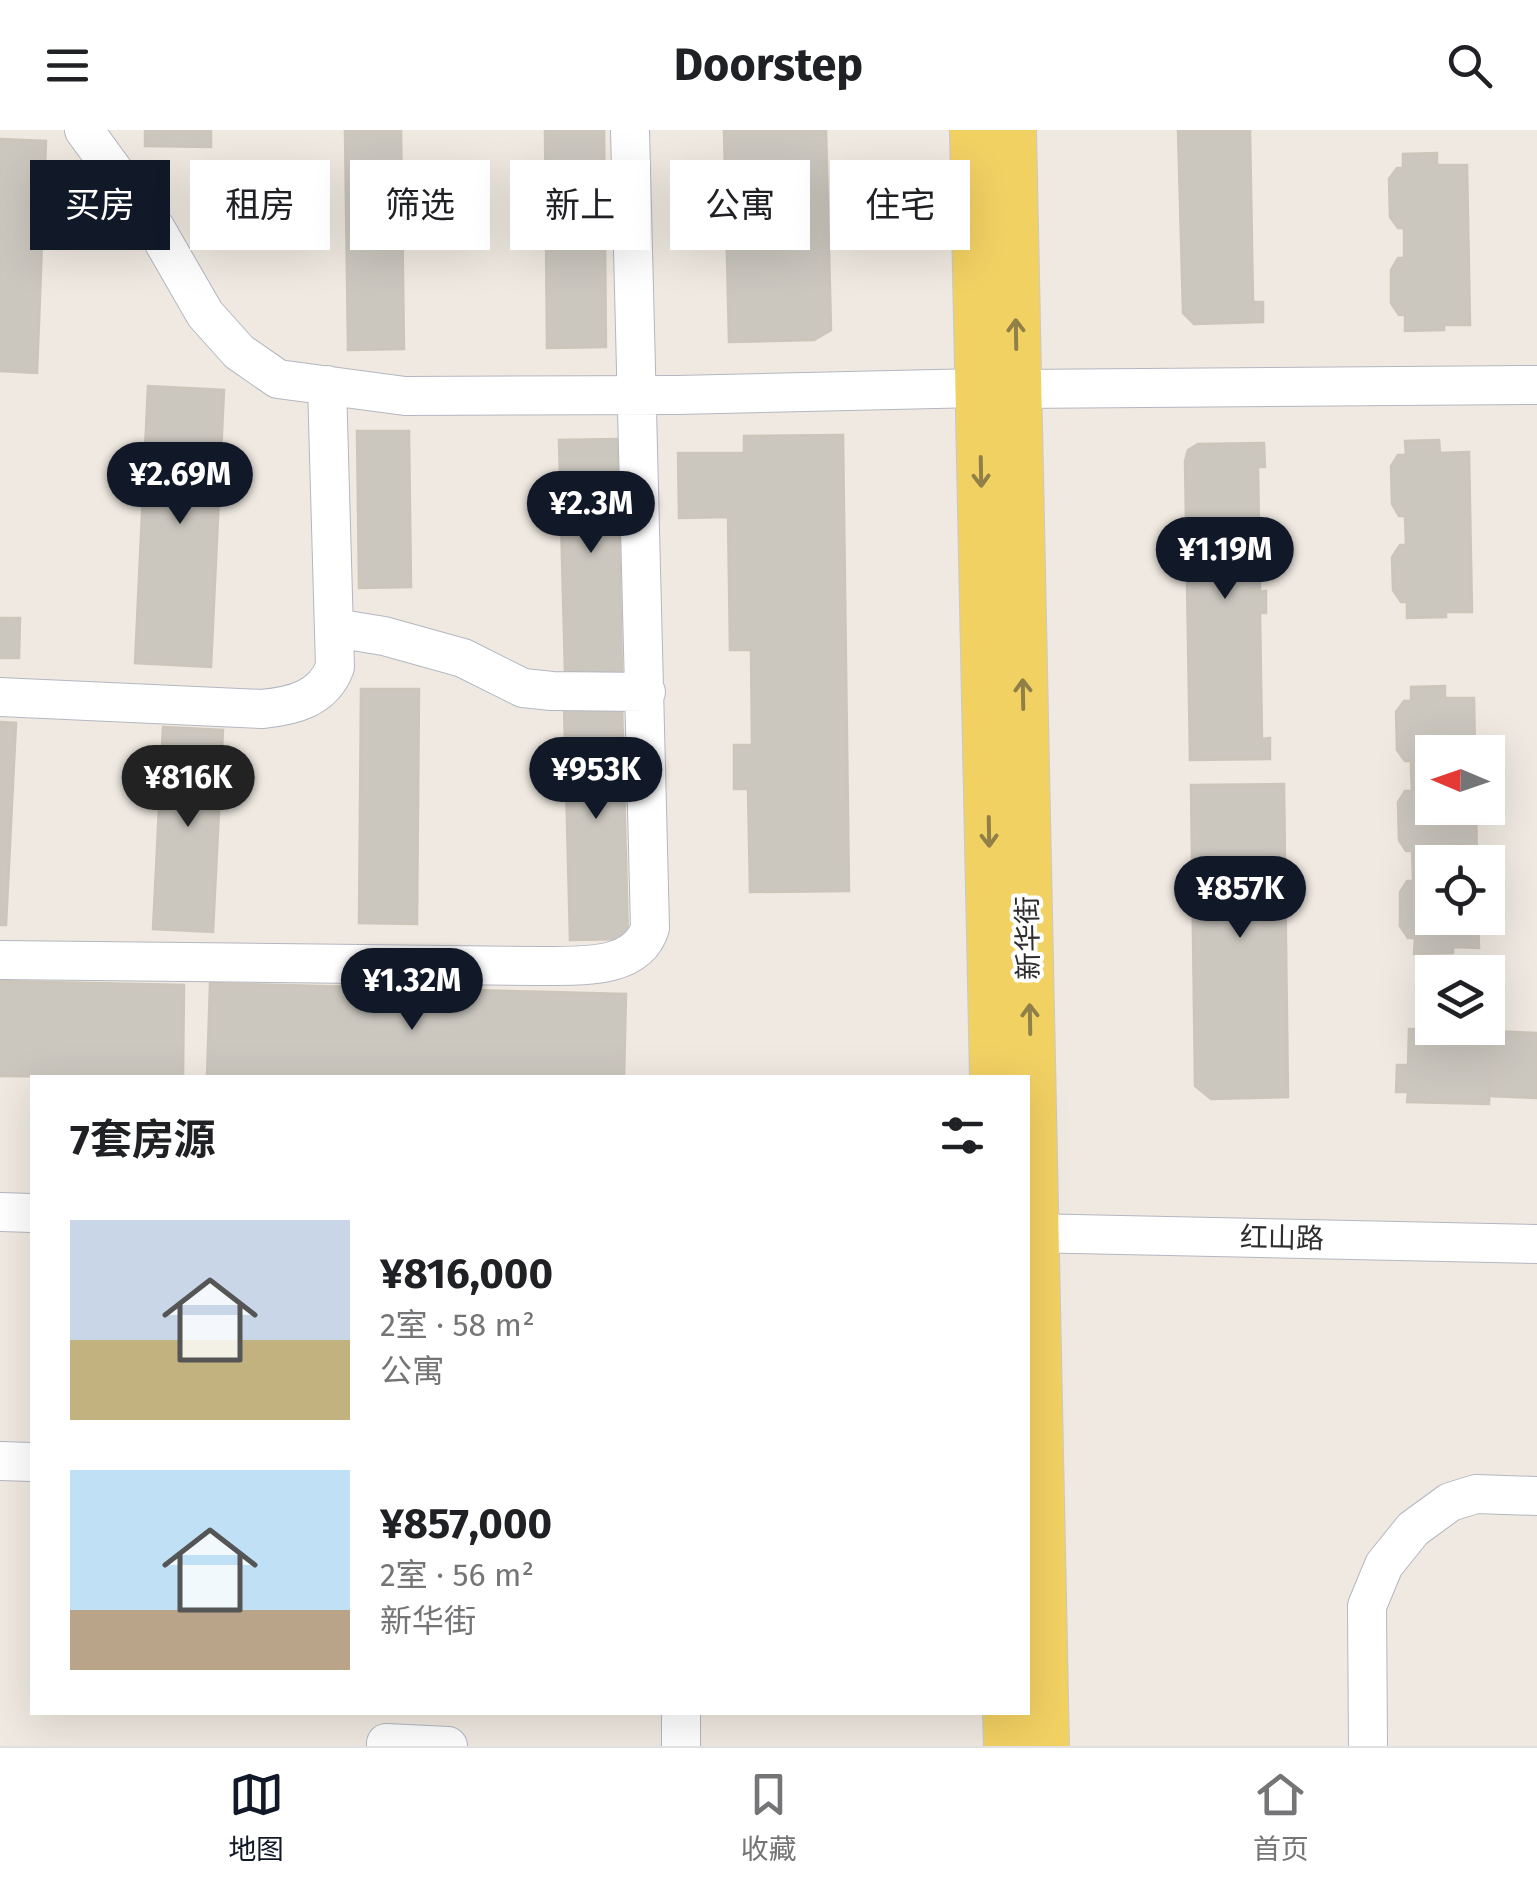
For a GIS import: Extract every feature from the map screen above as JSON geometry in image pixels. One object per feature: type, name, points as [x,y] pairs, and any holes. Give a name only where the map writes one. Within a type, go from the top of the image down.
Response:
[{"type":"main road","name":"新华街","points":[[974,130],[998,389],[1025,1075]]},
{"type":"main road","name":"新华街","points":[[994,1075],[998,389],[1012,130]]},
{"type":"main road","name":"新华街","points":[[1030,1207],[1045,1746]]},
{"type":"main road","points":[[1008,1715],[1008,1746]]},
{"type":"street","points":[[84,130],[110,147],[205,314],[239,352],[278,378],[405,396],[1537,385]]},
{"type":"street","points":[[0,960],[538,966],[604,964],[645,943],[650,928],[646,692],[630,130]]},
{"type":"street","points":[[0,697],[262,709],[292,706],[313,696],[331,678],[335,667],[327,385]]},
{"type":"street","points":[[334,628],[384,636],[463,658],[523,688],[552,692],[646,692]]},
{"type":"street","points":[[0,1212],[30,1213]]},
{"type":"street","name":"红山路","points":[[1031,1233],[1537,1244]]},
{"type":"street","points":[[0,1461],[30,1462]]},
{"type":"street","points":[[1368,1746],[1367,1606],[1384,1565],[1413,1529],[1450,1502],[1476,1494],[1537,1496]]},
{"type":"street","points":[[681,1715],[682,1746]]},
{"type":"street","points":[[386,1742],[448,1746]]},
{"type":"building","points":[[145,130],[211,130],[211,147],[145,146]]},
{"type":"building","points":[[345,130],[401,130],[401,160],[350,160],[350,250],[403,250],[404,349],[348,350]]},
{"type":"building","points":[[545,130],[604,130],[604,160],[545,160]]},
{"type":"building","points":[[724,130],[826,130],[831,330],[814,340],[729,342],[727,250],[810,250],[810,160],[725,160]]},
{"type":"building","points":[[1178,130],[1250,130],[1253,302],[1263,302],[1263,322],[1194,324],[1183,313]]},
{"type":"building","points":[[0,139],[46,141],[45,160],[30,160],[30,250],[42,250],[37,373],[0,371]]},
{"type":"building","points":[[1437,153],[1437,165],[1467,165],[1470,325],[1405,331],[1405,315],[1399,315],[1391,303],[1391,270],[1398,258],[1404,258],[1404,228],[1398,228],[1390,217],[1389,179],[1397,168],[1403,168],[1403,154]]},
{"type":"building","points":[[546,250],[605,250],[606,347],[547,348]]},
{"type":"building","points":[[148,386],[224,390],[211,667],[135,663]]},
{"type":"building","points":[[357,431],[409,431],[411,587],[359,588]]},
{"type":"building","points":[[843,435],[849,891],[750,892],[748,789],[734,789],[734,745],[752,745],[751,650],[730,650],[728,517],[679,518],[678,453],[744,453],[744,436]]},
{"type":"building","points":[[617,439],[622,673],[565,674],[559,440]]},
{"type":"building","points":[[1439,440],[1440,453],[1469,452],[1472,612],[1407,618],[1407,602],[1401,602],[1393,590],[1392,557],[1400,545],[1406,545],[1405,516],[1399,516],[1392,504],[1391,466],[1398,455],[1406,455],[1405,441]]},
{"type":"building","points":[[1264,443],[1265,467],[1258,467],[1260,592],[1266,591],[1266,613],[1260,613],[1262,739],[1270,738],[1270,759],[1190,760],[1185,461],[1188,450],[1198,444]]},
{"type":"building","points":[[0,618],[20,618],[19,658],[0,658]]},
{"type":"building","points":[[1445,686],[1445,698],[1474,698],[1475,735],[1415,735],[1415,825],[1476,825],[1477,845],[1415,845],[1415,935],[1479,935],[1479,948],[1453,947],[1453,953],[1414,954],[1415,938],[1408,938],[1400,926],[1400,892],[1407,881],[1413,881],[1412,851],[1406,851],[1399,840],[1398,802],[1405,791],[1412,791],[1411,761],[1405,761],[1397,750],[1396,712],[1404,701],[1411,701],[1411,687]]},
{"type":"building","points":[[361,689],[419,689],[417,924],[359,923]]},
{"type":"building","points":[[622,705],[628,939],[570,940],[564,706]]},
{"type":"building","points":[[0,722],[16,723],[6,925],[0,925]]},
{"type":"building","points":[[163,727],[223,730],[213,932],[153,929]]},
{"type":"building","points":[[1284,784],[1288,1097],[1211,1099],[1195,1086],[1191,785]]},
{"type":"building","points":[[0,981],[184,985],[183,1075],[0,1076]]},
{"type":"building","points":[[210,983],[626,994],[624,1075],[207,1075]]},
{"type":"building","points":[[1409,1029],[1415,1029],[1415,1045],[1491,1045],[1489,1104],[1407,1102],[1408,1092],[1396,1092],[1397,1065],[1408,1065]]},
{"type":"building","points":[[1505,1032],[1537,1033],[1537,1098],[1489,1096],[1491,1045],[1505,1045]]}]
